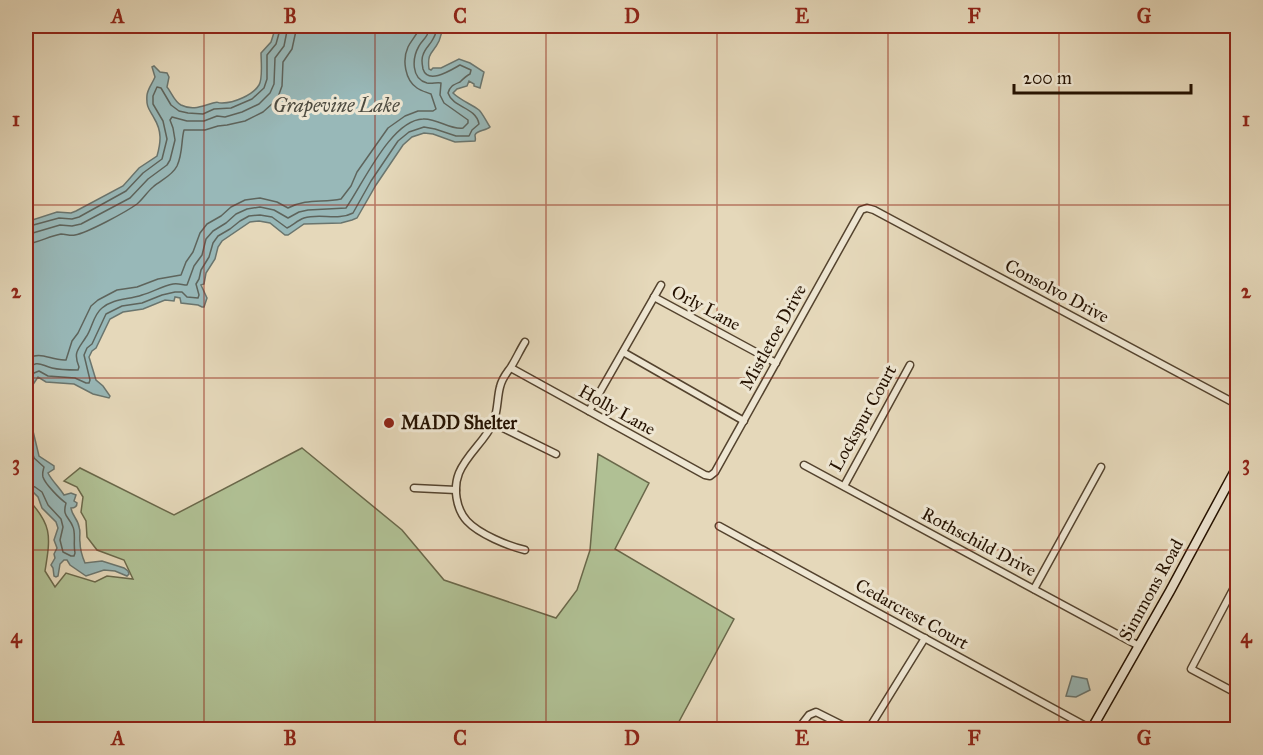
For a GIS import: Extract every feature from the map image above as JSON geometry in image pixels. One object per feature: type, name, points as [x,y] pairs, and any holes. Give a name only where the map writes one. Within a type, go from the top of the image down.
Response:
[{"type":"street","name":"Consolvo Drive","points":[[861,210],[867,208],[874,210],[1238,405]]},
{"type":"street","name":"Mistletoe Drive","points":[[710,476],[715,472],[744,421],[861,210]]},
{"type":"street","points":[[589,411],[661,285]]},
{"type":"street","name":"Orly Lane","points":[[654,297],[776,363]]},
{"type":"street","points":[[525,342],[500,386],[493,423],[459,474],[456,490],[459,506],[468,522],[489,536],[525,550]]},
{"type":"street","points":[[623,352],[744,421]]},
{"type":"street","name":"Lockspur Court","points":[[844,486],[910,365]]},
{"type":"street","name":"Holly Lane","points":[[511,368],[710,476]]},
{"type":"street","points":[[493,423],[556,454]]},
{"type":"street","name":"Rothschild Drive","points":[[804,465],[1139,646]]},
{"type":"street","name":"Simmons Road","points":[[1091,729],[1238,465]]},
{"type":"street","points":[[1035,589],[1101,467]]},
{"type":"street","points":[[414,488],[456,490]]},
{"type":"street","name":"Cedarcrest Court","points":[[719,526],[1091,729]]},
{"type":"street","points":[[1238,580],[1191,669],[1238,694]]},
{"type":"street","points":[[1229,594],[1238,599]]},
{"type":"street","points":[[868,729],[925,638]]},
{"type":"street","points":[[802,724],[809,715],[816,712],[852,729]]},
{"type":"green space","points":[[302,448],[402,530],[444,580],[556,618],[577,590],[590,550],[598,454],[649,483],[615,549],[734,619],[675,729],[26,729],[26,497],[41,515],[48,531],[45,571],[55,587],[66,573],[95,582],[107,576],[133,579],[124,560],[97,550],[87,537],[86,521],[81,512],[83,497],[77,487],[64,481],[80,468],[174,515]]},
{"type":"water","name":"Grapevine Lake","points":[[276,26],[444,26],[439,41],[430,56],[429,69],[441,68],[459,59],[484,72],[480,88],[469,81],[467,86],[453,93],[479,110],[490,127],[476,133],[475,141],[455,142],[424,133],[412,137],[403,145],[357,218],[352,220],[341,223],[304,224],[288,235],[270,223],[250,222],[222,241],[218,247],[215,259],[206,273],[204,284],[201,285],[207,298],[204,307],[181,303],[180,298],[175,297],[174,301],[165,300],[143,309],[123,312],[110,319],[89,357],[96,380],[103,386],[109,398],[93,394],[74,384],[46,382],[38,377],[30,389],[32,391],[29,422],[39,456],[54,466],[54,469],[48,473],[64,495],[71,493],[76,495],[74,501],[77,503],[71,508],[80,531],[81,550],[85,563],[102,561],[124,568],[129,574],[127,576],[115,571],[104,570],[86,576],[64,560],[60,564],[56,577],[51,565],[57,548],[54,540],[58,528],[56,522],[42,508],[38,497],[26,489],[26,222],[57,212],[76,211],[123,186],[139,168],[157,156],[160,132],[147,102],[155,77],[152,67],[167,73],[169,77],[167,87],[177,101],[185,107],[237,100],[248,95],[259,85],[261,53],[271,42]]},
{"type":"water","points":[[1072,676],[1087,679],[1090,690],[1076,697],[1066,696]]},
{"type":"place","name":"MADD Shelter","points":[[389,423]]}]
